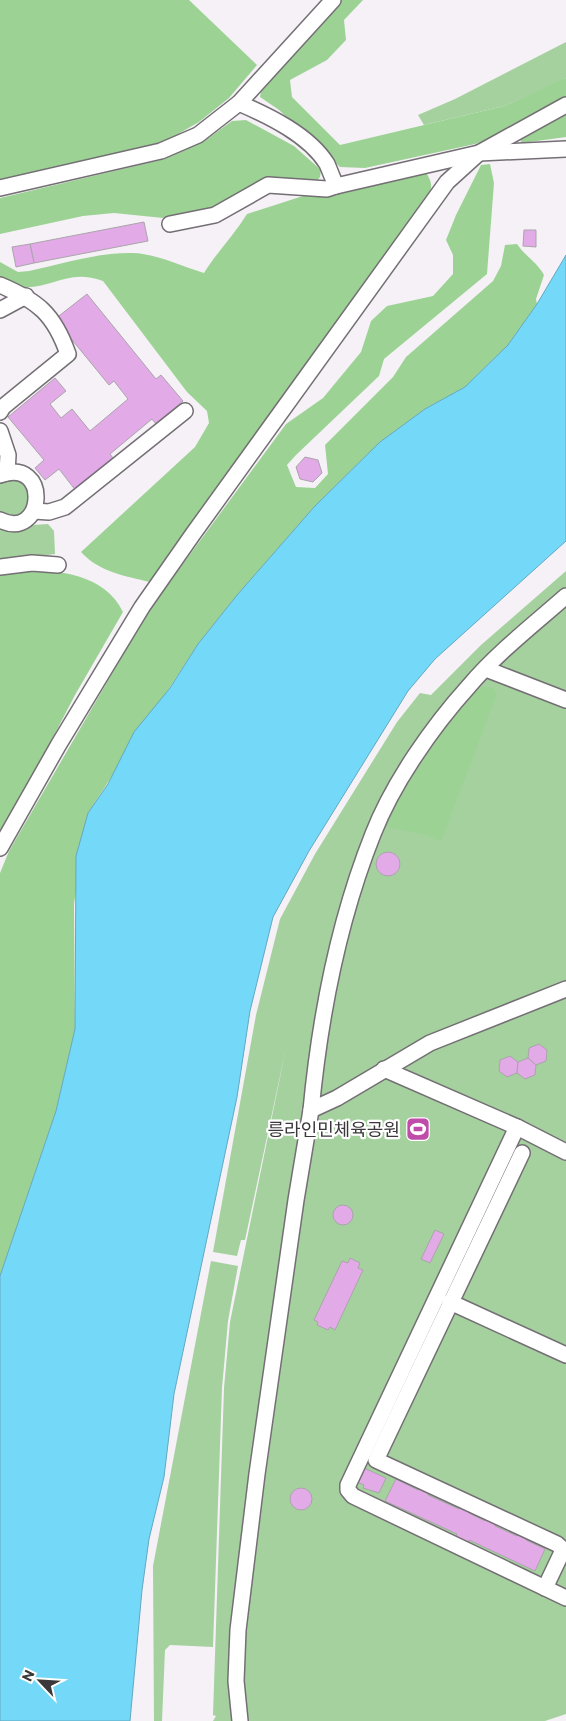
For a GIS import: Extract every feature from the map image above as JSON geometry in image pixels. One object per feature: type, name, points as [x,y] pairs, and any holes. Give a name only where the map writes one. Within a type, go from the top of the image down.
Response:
[{"type":"street","points":[[0,188],[161,151],[198,135],[239,103],[334,0]]},
{"type":"street","points":[[239,103],[281,124],[308,144],[326,164],[336,186]]},
{"type":"street","points":[[0,848],[58,744],[138,615],[187,542],[447,182],[479,153],[566,105]]},
{"type":"street","points":[[170,224],[215,215],[268,185],[327,189],[479,153],[566,149]]},
{"type":"street","points":[[0,285],[26,296],[47,312],[62,334],[68,354],[2,407],[0,412]]},
{"type":"street","points":[[0,310],[26,296]]},
{"type":"street","points":[[34,511],[49,512],[65,507],[185,411]]},
{"type":"street","points":[[0,431],[8,455],[4,474],[22,474],[33,483],[38,497],[34,511],[30,516],[16,523],[0,520]]},
{"type":"street","points":[[0,567],[32,563],[58,565]]},
{"type":"street","points":[[240,1721],[236,1681],[240,1620],[277,1329],[335,954],[351,895],[373,833],[398,784],[438,724],[470,684],[566,596]]},
{"type":"street","points":[[486,669],[566,700]]},
{"type":"street","points":[[311,1110],[337,1098],[430,1043],[566,990]]},
{"type":"street","points":[[384,1069],[517,1128],[566,1152]]},
{"type":"street","points":[[517,1128],[348,1485],[348,1490],[353,1496],[566,1598]]},
{"type":"street","points":[[522,1153],[376,1460],[557,1544],[564,1551],[546,1588]]},
{"type":"street","points":[[450,1302],[566,1355]]},
{"type":"green space","points":[[0,0],[189,0],[257,65],[229,98],[199,122],[157,146],[0,182]]},
{"type":"green space","points":[[340,0],[363,0],[344,20],[346,40],[327,60],[290,80],[292,97],[340,145],[504,106],[566,78],[566,98],[493,138],[475,144],[365,168],[340,167],[279,110],[260,97],[261,92]]},
{"type":"green space","points":[[566,42],[566,78],[560,82],[504,106],[424,125],[418,115],[455,99]]},
{"type":"green space","points":[[566,112],[566,137],[522,143],[519,138]]},
{"type":"green space","points":[[246,120],[294,146],[321,170],[320,177],[316,182],[290,182],[212,211],[163,218],[114,213],[83,216],[0,234],[0,198],[165,159],[203,142],[232,121]]},
{"type":"green space","points":[[490,164],[494,183],[487,274],[384,359],[379,376],[287,465],[296,487],[315,488],[328,474],[325,445],[393,377],[406,357],[493,281],[501,266],[505,245],[517,244],[544,275],[536,299],[537,304],[508,345],[465,387],[425,409],[380,442],[315,506],[238,594],[198,644],[88,813],[74,904],[75,1029],[56,1111],[0,1276],[0,873],[9,851],[149,610],[286,424],[323,398],[361,352],[371,321],[387,306],[433,296],[453,274],[453,255],[446,240],[456,215],[481,165]]},
{"type":"green space","points":[[421,172],[427,174],[431,184],[427,199],[150,582],[104,569],[88,559],[81,552],[195,447],[209,423],[207,411],[187,392],[103,281],[80,277],[33,287],[11,285],[0,280],[0,262],[18,272],[94,256],[133,253],[160,258],[204,273],[247,214],[303,196],[333,194]]},
{"type":"green space","points":[[0,479],[20,479],[31,493],[24,515],[10,517],[0,513]]},
{"type":"green space","points":[[48,524],[54,531],[55,554],[0,562],[0,527]]},
{"type":"green space","points":[[22,570],[65,573],[93,582],[105,589],[115,599],[123,612],[75,695],[24,793],[0,833],[0,573]]},
{"type":"green space","name":"릉라인민체육공원","points":[[566,571],[566,1714],[545,1721],[213,1721],[216,1716],[213,1715],[224,1388],[230,1322],[286,1048],[245,1240],[241,1240],[237,1256],[213,1252],[256,1015],[280,919],[315,854],[397,722],[420,693],[431,695],[481,645]]},
{"type":"green space","points":[[482,687],[492,687],[497,694],[441,842],[425,835],[383,826],[413,772],[441,730],[469,697]]},
{"type":"green space","points":[[211,1261],[238,1266],[228,1321],[222,1388],[213,1647],[170,1645],[165,1650],[162,1721],[154,1721],[153,1566]]},
{"type":"water","points":[[566,255],[566,541],[435,659],[408,691],[309,851],[273,917],[250,1011],[237,1097],[174,1394],[164,1477],[149,1539],[142,1590],[130,1721],[0,1721],[0,1276],[56,1111],[75,1029],[76,856],[88,813],[108,784],[134,732],[170,688],[198,644],[238,594],[315,506],[380,442],[425,409],[465,387],[508,345],[537,304]]},
{"type":"building","points":[[144,222],[148,241],[34,263],[30,244]]},
{"type":"building","points":[[524,230],[536,230],[536,247],[523,246]]},
{"type":"building","points":[[30,244],[34,263],[16,267],[12,247]]},
{"type":"building","points":[[87,294],[156,379],[161,375],[183,401],[156,424],[152,419],[110,454],[115,461],[80,496],[59,469],[45,480],[35,468],[44,460],[8,417],[55,378],[66,391],[50,404],[61,418],[72,409],[90,431],[128,399],[114,381],[109,385],[55,319]]},
{"type":"building","points":[[305,457],[318,460],[322,473],[313,482],[300,479],[296,467]]},
{"type":"building","points":[[388,852],[396,856],[400,864],[396,872],[388,876],[380,872],[376,864],[380,856]]},
{"type":"building","points":[[539,1044],[547,1050],[546,1061],[536,1065],[528,1058],[529,1048]]},
{"type":"building","points":[[510,1056],[518,1062],[517,1073],[507,1077],[499,1071],[500,1060]]},
{"type":"building","points":[[528,1058],[536,1065],[535,1075],[525,1079],[517,1073],[518,1062]]},
{"type":"building","points":[[343,1205],[350,1208],[353,1215],[350,1222],[343,1225],[336,1222],[333,1215],[336,1208]]},
{"type":"building","points":[[435,1230],[444,1234],[430,1263],[421,1259]]},
{"type":"building","points":[[350,1258],[360,1263],[358,1268],[363,1270],[335,1330],[330,1327],[328,1330],[317,1325],[318,1322],[314,1320],[342,1261],[348,1263]]},
{"type":"building","points":[[364,1468],[386,1478],[379,1493],[363,1488],[364,1485],[357,1482]]},
{"type":"building","points":[[396,1479],[418,1490],[420,1486],[430,1490],[428,1495],[459,1509],[461,1505],[471,1509],[469,1513],[485,1521],[487,1517],[497,1521],[495,1526],[517,1536],[519,1531],[528,1536],[526,1540],[545,1549],[535,1571],[469,1540],[468,1544],[455,1538],[457,1534],[385,1501]]},
{"type":"building","points":[[301,1488],[309,1491],[312,1499],[309,1507],[301,1510],[293,1507],[290,1499],[293,1491]]},
{"type":"place","name":"릉라인민체육공원","points":[[418,1129]]}]
